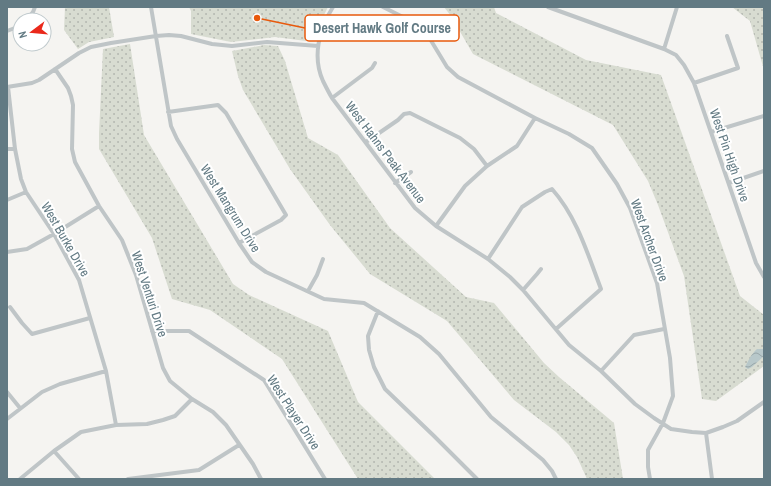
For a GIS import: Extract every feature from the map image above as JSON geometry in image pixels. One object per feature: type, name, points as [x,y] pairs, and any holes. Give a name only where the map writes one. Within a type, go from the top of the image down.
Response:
[{"type":"street","name":"West Mangrum Drive","points":[[151,7],[171,126],[177,139],[239,243],[252,262],[266,272],[324,299],[364,303],[420,337],[439,354],[491,417],[543,460],[552,471],[556,479]]},
{"type":"street","name":"West Hahns Peak Avenue","points":[[333,7],[323,26],[318,46],[318,62],[323,80],[332,98],[415,208],[436,226],[488,259],[510,277],[523,290],[569,345],[601,371],[635,404],[671,428],[706,433]]},
{"type":"street","name":"West Archer Drive","points":[[383,7],[415,23],[427,34],[447,67],[458,77],[592,148],[617,184],[630,208],[657,283],[670,358],[673,396],[663,423],[648,450],[650,479]]},
{"type":"street","name":"West Pin High Drive","points":[[548,7],[664,49],[676,55],[684,65],[694,83],[756,263],[764,277]]},
{"type":"street","points":[[566,13],[569,7]]},
{"type":"street","points":[[664,49],[677,7]]},
{"type":"street","points":[[7,87],[32,83],[39,80],[91,47],[156,36],[181,36],[212,44],[232,46],[268,42],[318,46]]},
{"type":"street","points":[[694,83],[738,68],[727,36]]},
{"type":"street","points":[[332,98],[372,68],[375,63]]},
{"type":"street","name":"West Venturi Drive","points":[[55,69],[68,88],[73,105],[72,149],[75,162],[99,206],[122,240],[125,247],[136,275],[166,375],[170,381],[213,412],[226,425],[253,464],[261,479]]},
{"type":"street","name":"West Burke Drive","points":[[7,87],[15,149],[21,179],[26,192],[54,234],[79,280],[106,371],[116,425]]},
{"type":"street","points":[[168,112],[218,105],[226,114],[286,215],[281,220],[239,243]]},
{"type":"street","points":[[366,142],[398,120],[404,114],[410,113],[460,138],[474,149],[487,166]]},
{"type":"street","points":[[711,132],[764,116]]},
{"type":"street","points":[[436,226],[465,186],[487,166],[517,146],[535,118]]},
{"type":"street","points":[[7,149],[15,149]]},
{"type":"street","points":[[729,183],[764,171]]},
{"type":"street","points":[[395,183],[411,172]]},
{"type":"street","points":[[488,259],[522,207],[544,192],[552,189],[559,197],[579,230],[601,289],[556,329]]},
{"type":"street","points":[[7,200],[26,192]]},
{"type":"street","points":[[7,252],[27,249],[99,206]]},
{"type":"street","points":[[308,291],[317,275],[323,259]]},
{"type":"street","points":[[523,290],[542,270]]},
{"type":"street","points":[[10,307],[32,334],[90,318]]},
{"type":"street","points":[[378,311],[368,336],[369,350],[374,367],[385,389],[477,479]]},
{"type":"street","points":[[601,371],[634,335],[664,329]]},
{"type":"street","name":"West Player Drive","points":[[152,331],[189,331],[264,380],[325,479]]},
{"type":"street","points":[[7,419],[42,392],[60,384],[106,371]]},
{"type":"street","points":[[7,392],[20,408]]},
{"type":"street","points":[[20,479],[82,432],[116,425],[147,424],[163,420],[175,416],[192,398]]},
{"type":"street","points":[[712,479],[706,433],[737,421],[764,402]]},
{"type":"street","points":[[128,479],[199,470],[239,445]]},
{"type":"street","points":[[54,452],[79,479]]},
{"type":"shaded area","points":[[65,7],[109,7],[114,37],[89,42],[78,49],[64,30]]},
{"type":"shaded area","points":[[189,7],[328,7],[315,36],[306,41],[275,37],[231,42],[191,34],[191,11]]},
{"type":"shaded area","points":[[444,7],[494,7],[496,13],[586,60],[661,75],[740,296],[764,315],[764,366],[716,401],[702,399],[684,276],[648,181],[613,125],[473,54],[451,16]]},
{"type":"shaded area","points":[[732,7],[764,7],[764,70],[750,21]]},
{"type":"shaded area","points":[[130,44],[144,135],[233,284],[249,295],[328,331],[358,402],[435,479],[358,479],[282,359],[210,310],[172,299],[152,238],[99,149],[103,49]]},
{"type":"shaded area","points":[[264,45],[278,46],[285,61],[308,138],[338,155],[390,228],[466,297],[494,303],[544,363],[614,423],[623,479],[587,479],[577,457],[569,445],[556,432],[514,400],[447,321],[370,274],[330,225],[290,169],[243,90],[232,51]]},
{"type":"water","points":[[757,349],[764,349],[764,356],[748,369],[745,367]]},
{"type":"place","name":"Desert Hawk Golf Course","points":[[257,18]]}]
